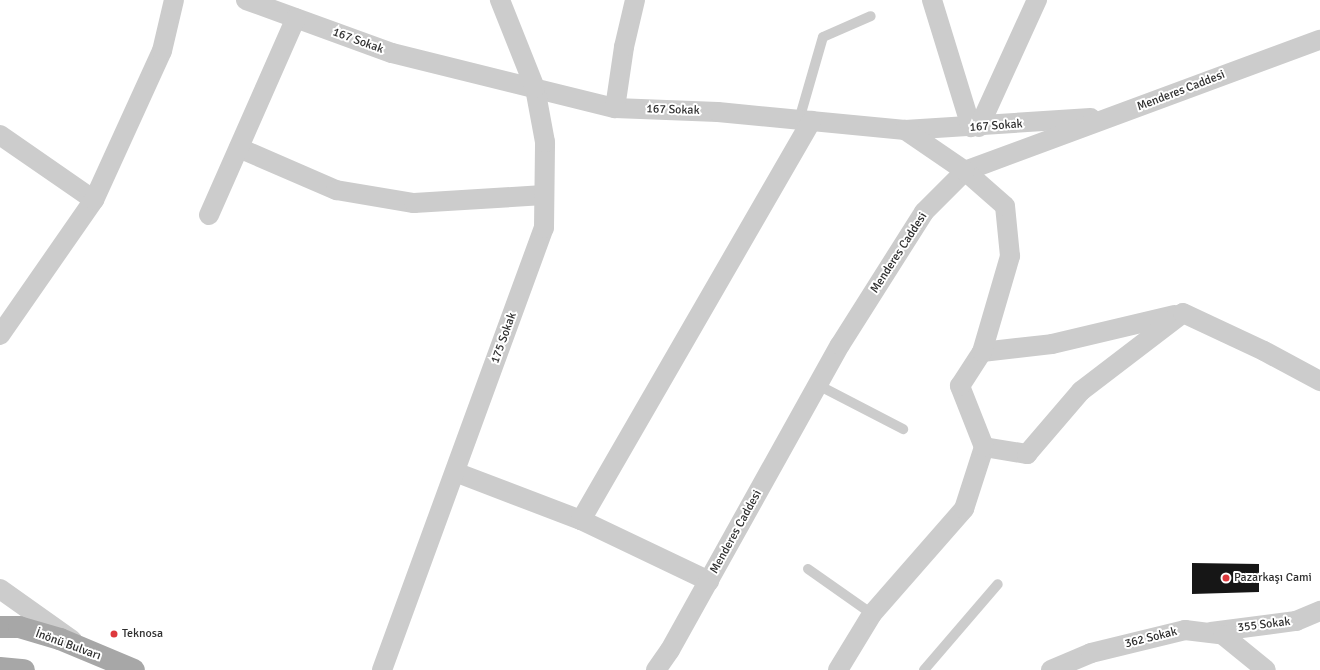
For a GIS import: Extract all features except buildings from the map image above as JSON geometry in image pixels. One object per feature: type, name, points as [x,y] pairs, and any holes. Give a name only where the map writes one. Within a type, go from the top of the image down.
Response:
[{"type":"main road","name":"İnönü Bulvarı","points":[[0,627],[19,627],[134,670]]},
{"type":"main road","points":[[0,668],[24,670]]},
{"type":"street","points":[[0,335],[94,200],[162,51],[174,0]]},
{"type":"street","name":"167 Sokak","points":[[246,0],[392,54],[615,108],[718,112],[905,130],[975,127],[1114,116]]},
{"type":"street","name":"175 Sokak","points":[[382,670],[544,228],[545,142],[535,88],[500,0]]},
{"type":"street","points":[[615,108],[624,47],[635,0]]},
{"type":"street","points":[[932,0],[975,127]]},
{"type":"street","points":[[975,127],[1037,0]]},
{"type":"street","points":[[209,215],[296,18]]},
{"type":"street","name":"Menderes Caddesi","points":[[656,670],[670,650],[840,345],[924,212],[965,171],[1320,40]]},
{"type":"street","points":[[581,520],[805,121]]},
{"type":"street","points":[[838,670],[872,614],[964,509],[984,447],[960,386],[982,352],[1010,256],[1005,206],[965,171],[905,130]]},
{"type":"street","points":[[0,135],[94,200]]},
{"type":"street","points":[[239,148],[336,190],[414,203],[544,195]]},
{"type":"street","points":[[982,352],[1052,344],[1182,313],[1264,350],[1320,381]]},
{"type":"street","points":[[984,447],[1027,454],[1081,391],[1182,313]]},
{"type":"street","points":[[455,472],[581,520],[709,581]]},
{"type":"street","points":[[0,590],[86,651]]},
{"type":"street","name":"355 Sokak","points":[[1205,632],[1296,621],[1320,611]]},
{"type":"street","name":"362 Sokak","points":[[1050,670],[1091,653],[1178,631],[1223,634],[1266,670]]},
{"type":"lane","points":[[805,121],[823,37],[871,16]]},
{"type":"lane","points":[[818,385],[903,429]]},
{"type":"lane","points":[[808,569],[872,614]]},
{"type":"lane","points":[[924,670],[998,584]]},
{"type":"place","name":"Pazarkaşı Cami","points":[[1226,578]]},
{"type":"place","name":"Teknosa","points":[[114,634]]}]
